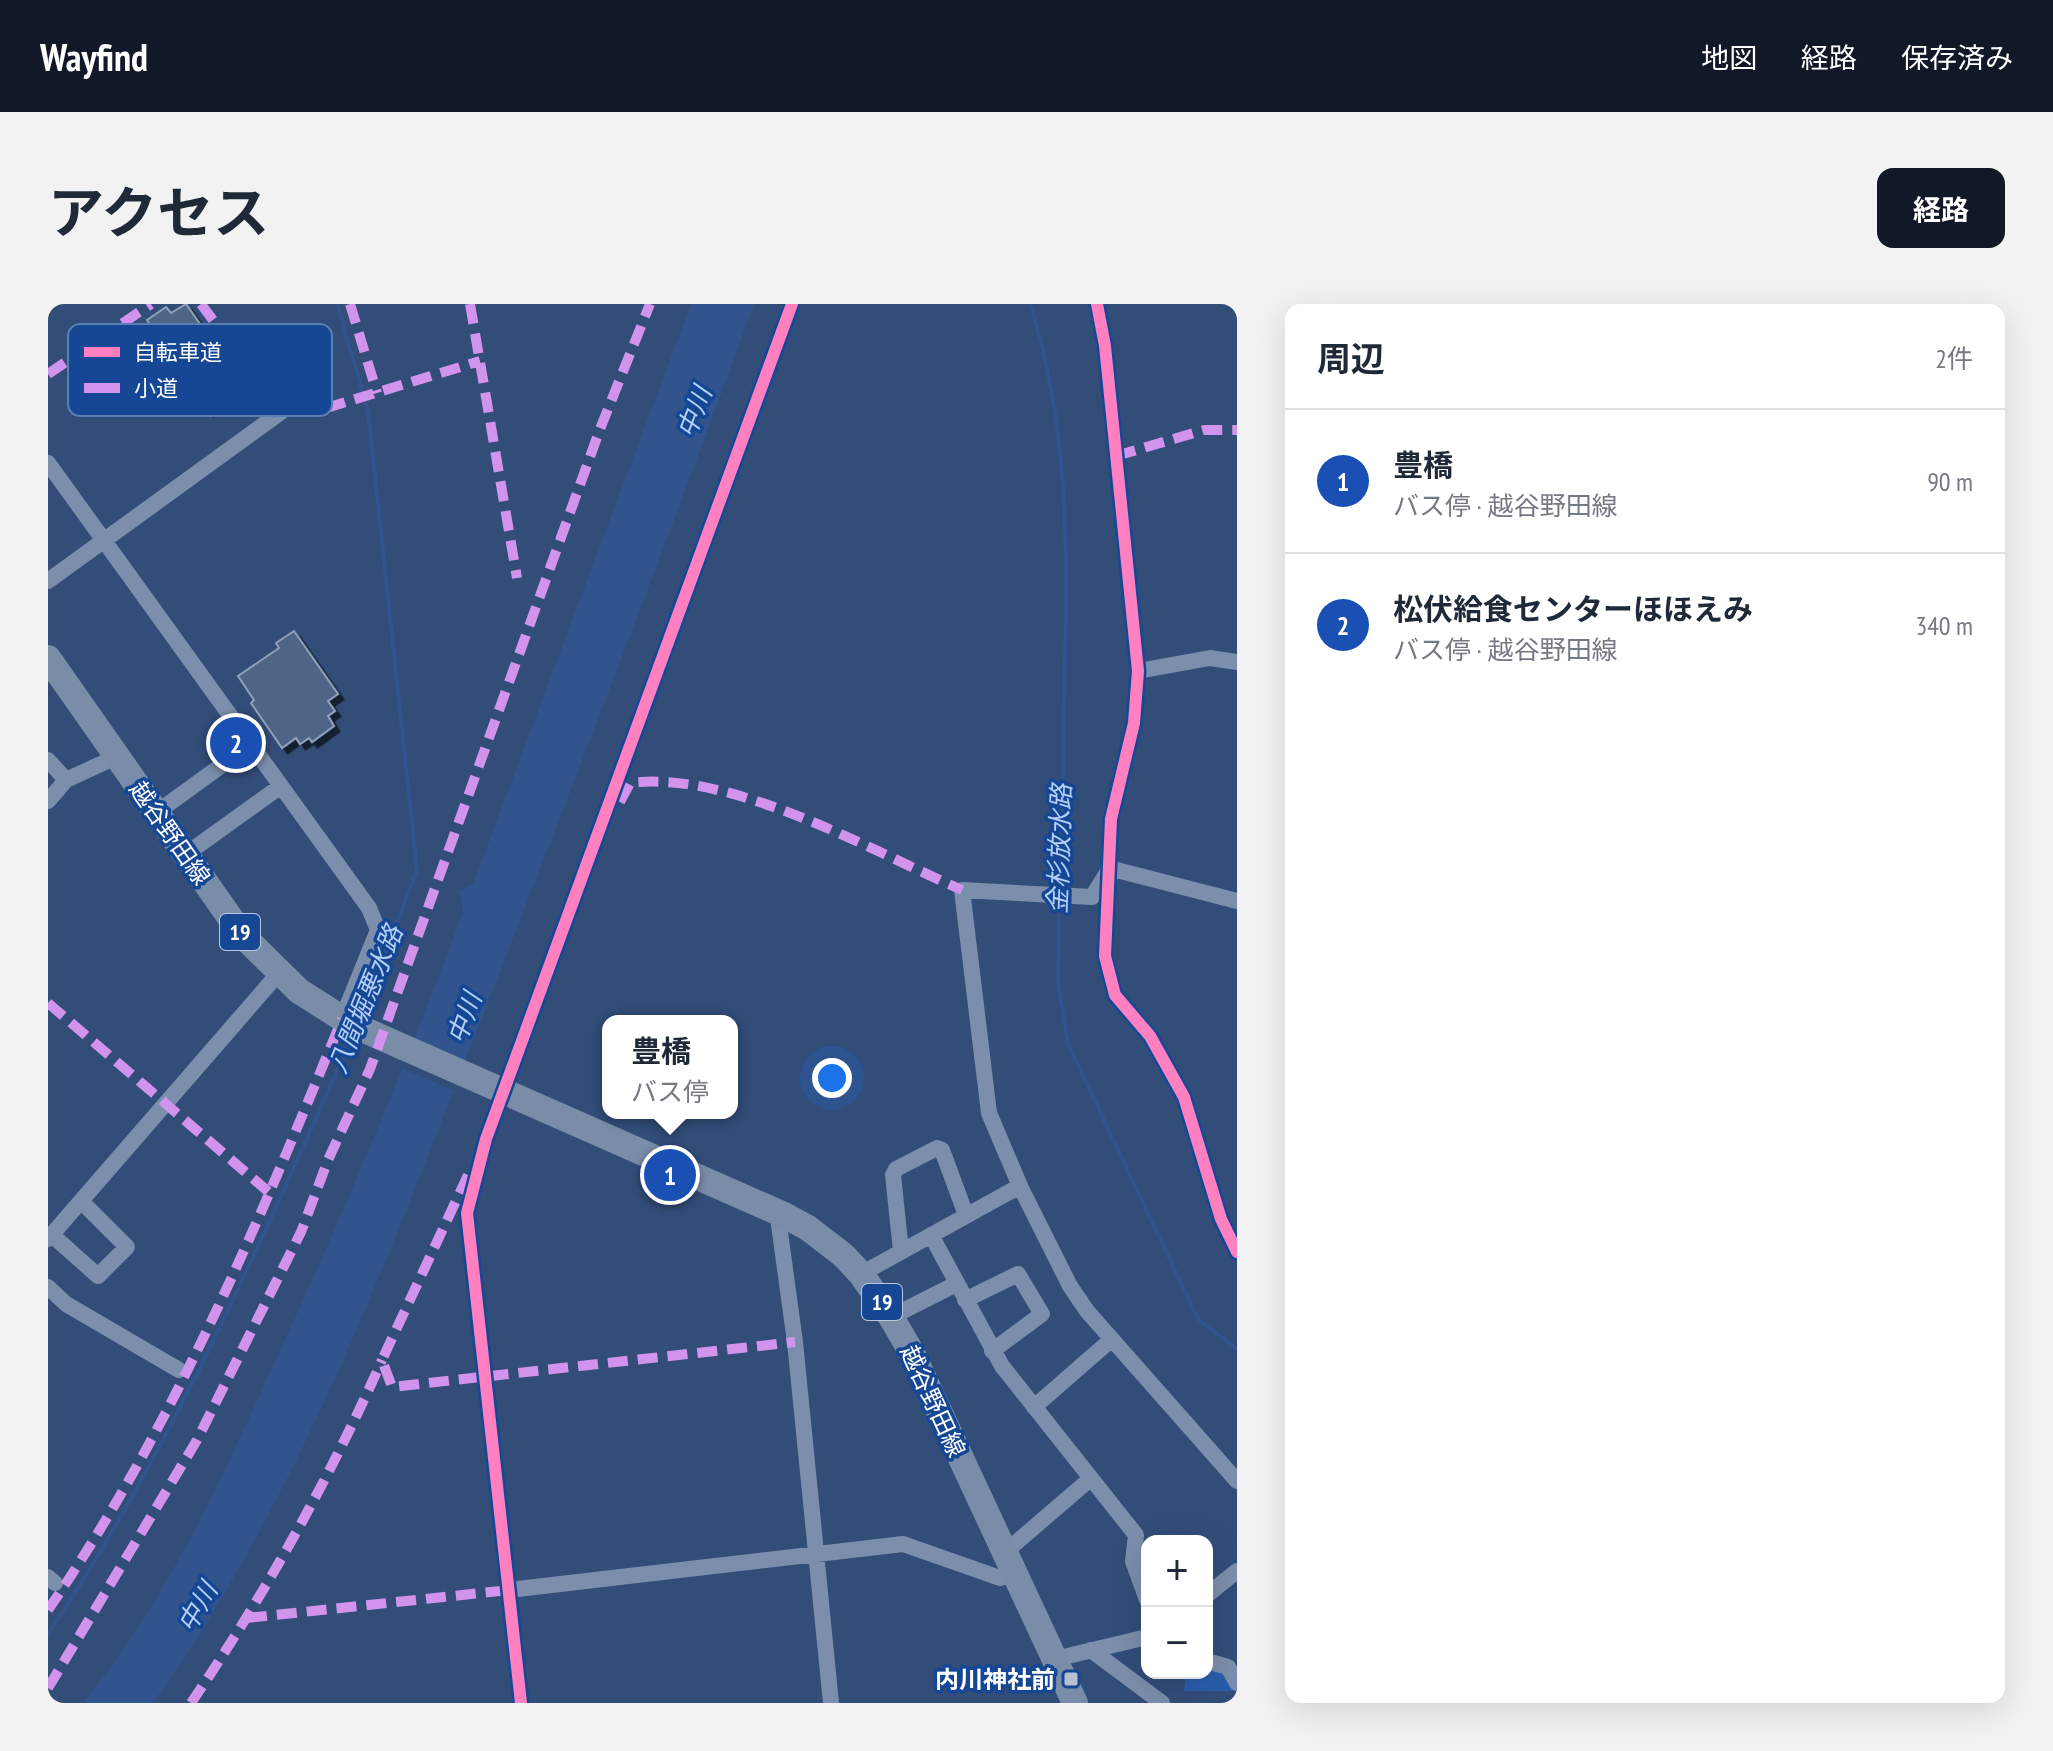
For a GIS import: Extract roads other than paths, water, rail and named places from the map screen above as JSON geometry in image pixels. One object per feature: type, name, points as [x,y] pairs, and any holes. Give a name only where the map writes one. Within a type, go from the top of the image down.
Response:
[{"type":"main road","name":"越谷野田線","points":[[48,658],[243,936],[278,974],[347,1022],[784,1215],[824,1240],[861,1274],[912,1353],[1075,1703]]},
{"type":"street","points":[[521,1703],[467,1213],[500,1092],[792,304]]},
{"type":"street","points":[[1097,304],[1105,346],[1138,671],[1134,723],[1111,819],[1105,956],[1115,995],[1150,1036],[1184,1097],[1221,1219],[1237,1252]]},
{"type":"street","points":[[48,581],[275,416]]},
{"type":"street","points":[[48,463],[369,908],[378,930],[347,1022]]},
{"type":"street","points":[[1138,671],[1210,658],[1237,662]]},
{"type":"street","points":[[156,813],[251,744]]},
{"type":"street","points":[[48,801],[66,780],[116,757]]},
{"type":"street","points":[[48,760],[66,780]]},
{"type":"street","points":[[185,855],[281,786]]},
{"type":"street","points":[[1109,868],[1237,901]]},
{"type":"street","points":[[1109,868],[1092,897],[962,890],[989,1113],[1020,1186],[1070,1286],[1112,1339],[1237,1481]]},
{"type":"street","points":[[81,1201],[127,1247],[98,1276],[50,1237],[81,1201],[278,974]]},
{"type":"street","points":[[901,1251],[893,1175],[896,1169],[937,1148],[942,1150],[966,1215]]},
{"type":"street","points":[[861,1274],[1020,1186]]},
{"type":"street","points":[[784,1215],[779,1225],[795,1342],[831,1703]]},
{"type":"street","points":[[931,1235],[992,1351],[1089,1480],[1136,1535],[1133,1561],[1141,1583]]},
{"type":"street","points":[[965,1300],[1018,1274],[1042,1314],[992,1351]]},
{"type":"street","points":[[891,1317],[956,1284]]},
{"type":"street","points":[[48,1287],[66,1304],[179,1370]]},
{"type":"street","points":[[1034,1407],[1112,1339]]},
{"type":"street","points":[[509,1590],[903,1544],[1000,1578],[1009,1563],[1089,1480]]},
{"type":"street","points":[[1213,1590],[1237,1571]]},
{"type":"street","points":[[1055,1659],[1141,1638]]},
{"type":"street","points":[[1091,1650],[1162,1703]]},
{"type":"street","points":[[1213,1662],[1233,1665],[1237,1683]]},
{"type":"water","name":"中川","points":[[691,304],[754,304],[583,757],[374,1290],[296,1461],[253,1544],[205,1625],[153,1703],[83,1703],[140,1624],[189,1541],[299,1310],[419,1027],[463,912],[459,891],[473,884]]},
{"type":"waterway","name":"八間堀悪水路","points":[[337,304],[368,411],[417,870],[361,1016]]},
{"type":"waterway","name":"金杉放水路","points":[[1030,304],[1045,357],[1055,412],[1065,522],[1064,836],[1059,890]]},
{"type":"waterway","name":"金杉放水路","points":[[1059,898],[1058,981],[1068,1044],[1198,1319],[1237,1349]]},
{"type":"waterway","name":"八間堀悪水路","points":[[48,1634],[93,1564],[175,1417],[249,1265],[353,1036]]},
{"type":"place","name":"松伏給食センターほほえみ","points":[[236,743]]},
{"type":"place","name":"豊橋","points":[[670,1175]]},
{"type":"place","name":"内川神社前","points":[[1071,1679]]}]
